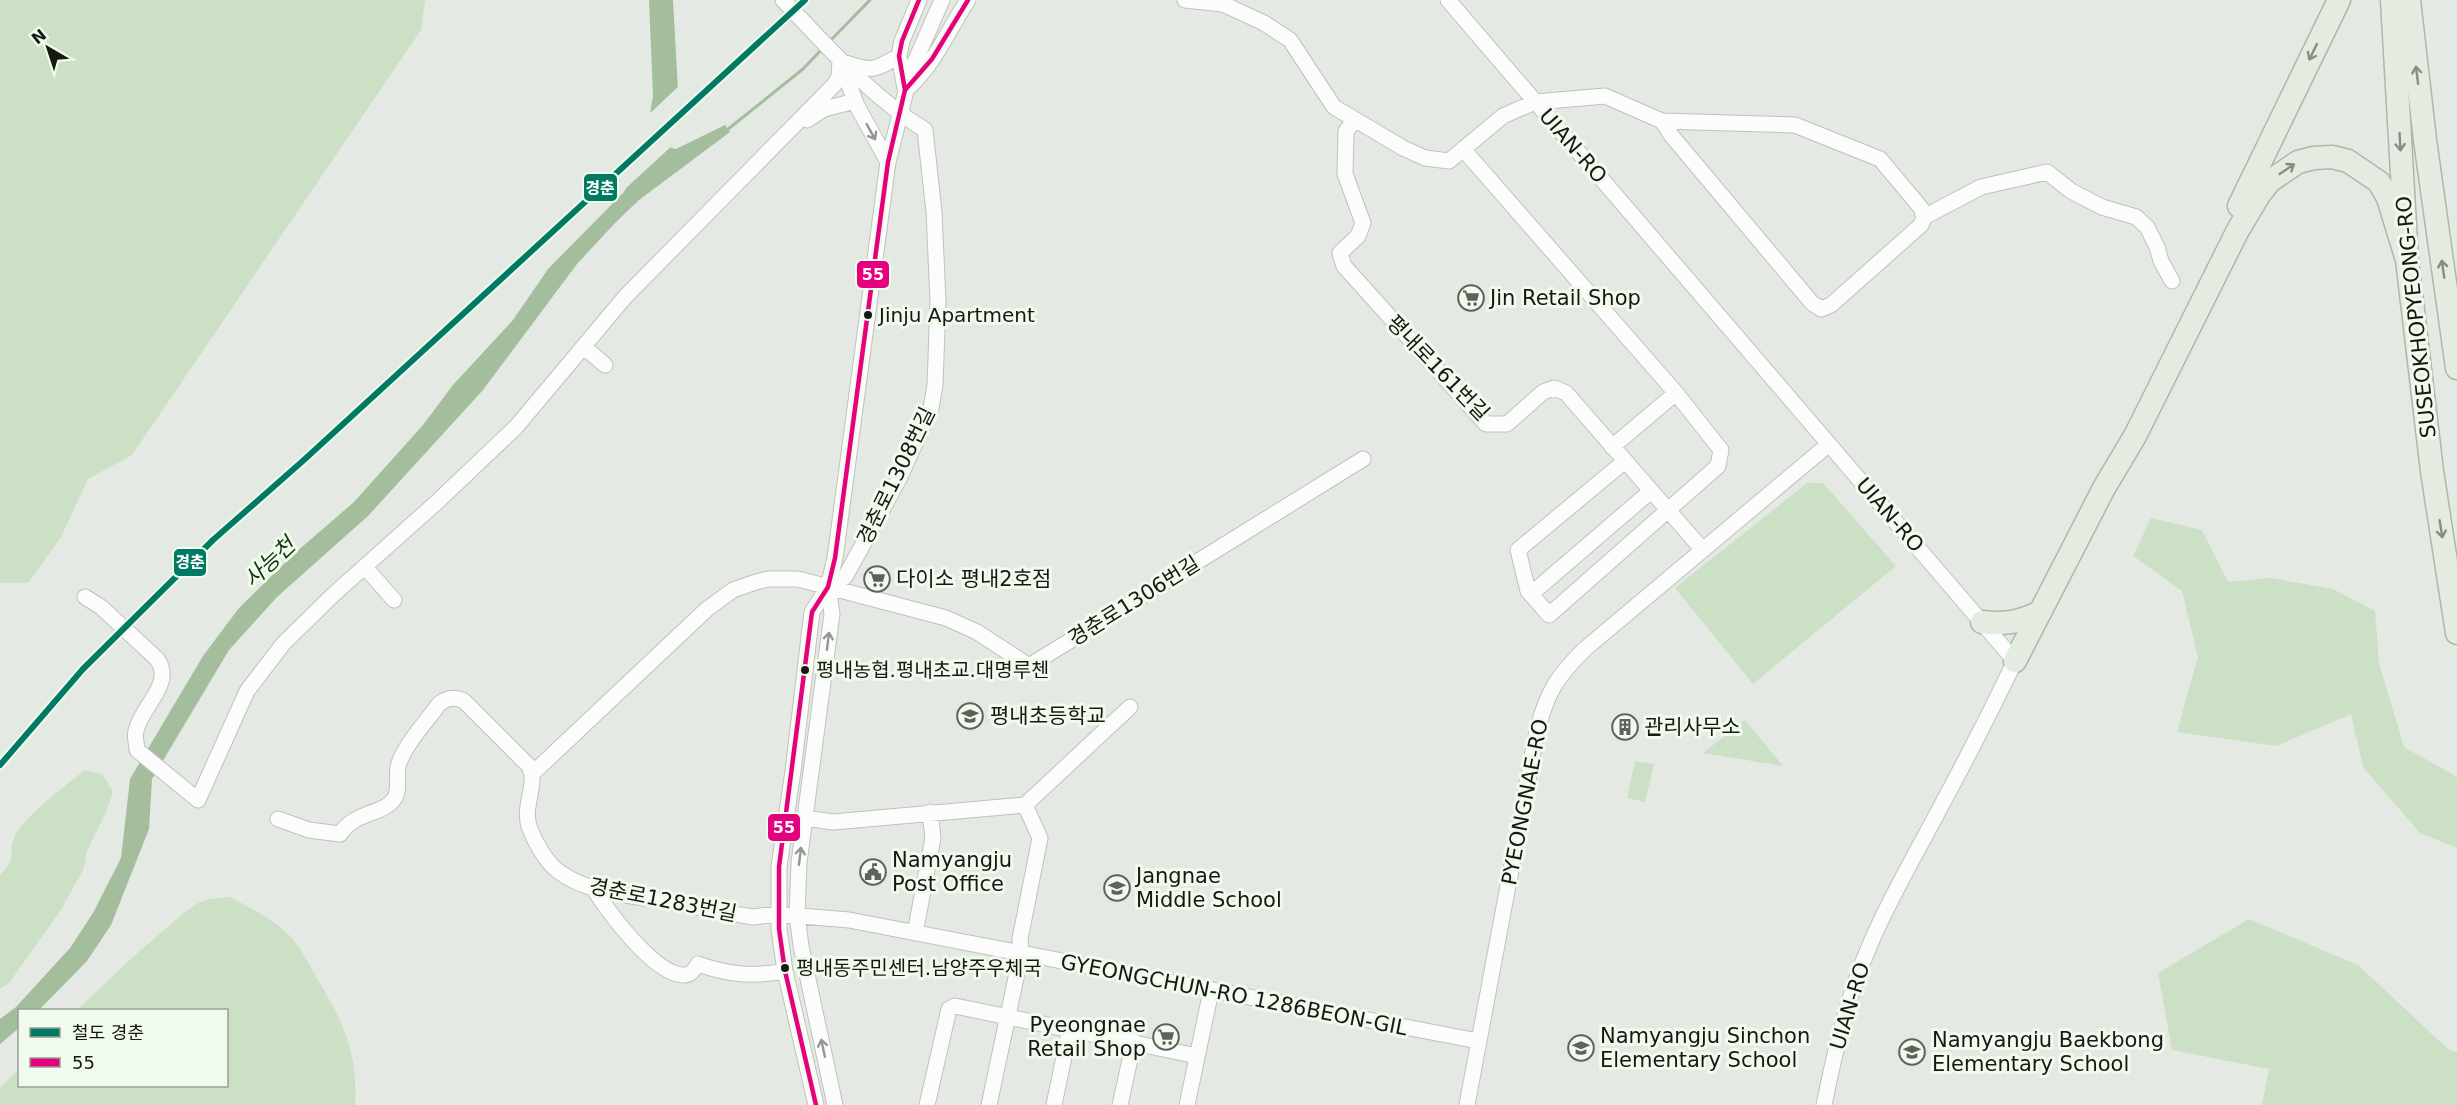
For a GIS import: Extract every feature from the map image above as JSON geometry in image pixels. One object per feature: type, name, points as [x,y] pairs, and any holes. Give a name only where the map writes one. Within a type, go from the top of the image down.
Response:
[{"type":"highway","points":[[2104,488],[2123,430],[2219,248],[2339,0]]},
{"type":"highway","name":"SUSEOKHOPYEONG-RO","points":[[2392,0],[2407,260],[2432,471],[2457,633]]},
{"type":"highway","name":"SUSEOKHOPYEONG-RO","points":[[2409,0],[2425,140],[2457,368]]},
{"type":"highway","points":[[2015,661],[2104,488],[2135,436],[2238,230],[2259,195],[2284,170],[2298,162],[2332,157],[2348,161],[2379,182],[2388,198],[2407,260]]},
{"type":"highway","points":[[1982,622],[1996,624],[2022,621],[2040,612]]},
{"type":"street","points":[[783,0],[836,57],[899,114]]},
{"type":"street","points":[[905,90],[899,56],[902,41],[919,0]]},
{"type":"street","points":[[816,1105],[785,971],[777,914],[779,867],[794,771],[812,612],[828,587],[835,558],[888,162],[905,90],[942,0]]},
{"type":"street","points":[[905,90],[920,78],[935,58],[968,0]]},
{"type":"street","points":[[1185,0],[1223,4],[1264,23],[1290,40],[1334,107],[1403,148],[1425,158],[1449,161],[1503,116],[1535,102],[1605,96],[1662,121],[1795,125],[1880,159],[1921,208],[1924,217],[1921,225],[1832,305],[1821,309],[1812,303],[1671,135],[1662,121]]},
{"type":"street","name":"UIAN-RO","points":[[1448,0],[2015,661],[1941,807],[1889,902],[1868,948],[1837,1041],[1824,1105]]},
{"type":"street","points":[[836,57],[866,70],[878,68],[899,56]]},
{"type":"street","points":[[836,57],[855,101],[888,162]]},
{"type":"street","points":[[85,597],[101,607],[164,668],[163,680],[135,733],[137,750],[198,800],[239,706],[256,677],[296,630],[516,427],[626,297],[834,86],[839,77],[836,57]]},
{"type":"street","points":[[779,142],[824,109],[855,101]]},
{"type":"street","name":"경춘로1308번길","points":[[828,587],[845,577],[899,479],[931,408],[935,385],[938,301],[934,212],[925,130],[899,114]]},
{"type":"street","name":"평내로161번길","points":[[1354,120],[1347,131],[1345,174],[1363,223],[1358,236],[1340,253],[1344,266],[1486,424],[1507,424],[1543,392],[1554,388],[1566,393],[1702,549]]},
{"type":"street","points":[[1463,149],[1676,393],[1721,450],[1718,466],[1670,511],[1549,615],[1531,594],[1518,550],[1625,461]]},
{"type":"street","points":[[1924,217],[1981,187],[2047,172],[2071,191],[2102,207],[2136,217],[2147,227],[2157,247],[2160,261],[2172,281]]},
{"type":"street","points":[[584,347],[606,365]]},
{"type":"street","points":[[1612,447],[1676,393]]},
{"type":"street","name":"PYEONGNAE-RO","points":[[1467,1105],[1537,731],[1552,686],[1568,665],[1586,648],[1829,444]]},
{"type":"street","name":"경춘로1306번길","points":[[828,587],[946,618],[977,632],[1029,666],[1364,459]]},
{"type":"street","points":[[1531,594],[1651,491]]},
{"type":"street","points":[[365,567],[394,600]]},
{"type":"street","points":[[278,819],[309,830],[340,834],[350,821],[389,804],[397,793],[397,772],[402,756],[439,704],[451,698],[464,700],[529,766],[533,773],[706,609],[733,590],[762,580],[784,578],[828,587]]},
{"type":"street","points":[[828,587],[832,614],[799,863],[797,915],[801,946],[835,1105]]},
{"type":"street","points":[[805,818],[833,822],[1025,805],[1130,707]]},
{"type":"street","name":"경춘로1283번길","points":[[533,773],[526,807],[529,828],[547,859],[557,870],[576,883],[753,917],[777,914]]},
{"type":"street","points":[[990,1105],[1022,954],[1020,939],[1040,838],[1025,805]]},
{"type":"street","points":[[915,933],[933,838],[930,812]]},
{"type":"street","points":[[593,888],[603,906],[637,944],[675,974],[691,973],[698,964],[731,974],[768,974],[785,971]]},
{"type":"street","name":"GYEONGCHUN-RO 1286BEON-GIL","points":[[777,914],[849,920],[1478,1041]]},
{"type":"street","points":[[1187,1105],[1211,990]]},
{"type":"street","points":[[927,1105],[949,1010],[955,1006],[1134,1041],[1197,1056]]},
{"type":"street","points":[[1054,1105],[1070,1028]]},
{"type":"street","points":[[1120,1105],[1134,1041]]},
{"type":"shaded area","points":[[0,0],[425,0],[421,30],[132,455],[88,479],[61,537],[28,583],[0,583]]},
{"type":"shaded area","points":[[649,0],[673,0],[678,90],[671,148],[676,149],[725,125],[730,132],[639,200],[615,223],[577,264],[483,390],[368,516],[277,597],[229,650],[152,779],[149,829],[111,925],[87,961],[40,1009],[18,1009],[18,1029],[0,1044],[0,1019],[16,1007],[70,948],[93,913],[121,858],[130,779],[203,656],[239,608],[295,553],[354,502],[423,425],[453,385],[513,320],[548,269],[624,192],[644,151],[653,96]]},
{"type":"shaded area","points":[[1807,483],[1823,483],[1896,566],[1753,684],[1675,588]]},
{"type":"shaded area","points":[[2151,518],[2202,530],[2228,582],[2271,578],[2333,589],[2375,611],[2379,663],[2404,747],[2457,777],[2457,848],[2420,833],[2363,767],[2351,714],[2276,746],[2177,732],[2198,657],[2182,591],[2133,556]]},
{"type":"shaded area","points":[[1745,720],[1783,766],[1703,753]]},
{"type":"shaded area","points":[[1635,761],[1654,764],[1645,802],[1627,798]]},
{"type":"shaded area","points":[[85,770],[102,774],[113,792],[106,812],[87,851],[84,868],[61,910],[9,983],[0,989],[0,875],[9,864],[14,838],[35,811]]},
{"type":"shaded area","points":[[230,897],[281,928],[293,939],[342,1025],[354,1069],[355,1105],[0,1105],[0,1088],[18,1070],[18,1087],[228,1087],[228,1009],[78,1009],[185,912],[198,903]]},
{"type":"shaded area","points":[[2249,919],[2358,965],[2449,1050],[2457,1052],[2457,1105],[2262,1105],[2269,1069],[2172,1050],[2158,973]]},
{"type":"pier","points":[[680,85],[674,144],[600,212],[621,190],[641,151],[647,116]]},
{"type":"waterway","points":[[829,42],[870,0]]},
{"type":"waterway","points":[[727,130],[803,69],[822,49]]},
{"type":"rail line","name":"경춘","points":[[0,765],[83,669],[213,540],[305,459],[805,0]]},
{"type":"transit line","name":"55","points":[[816,1105],[785,971],[779,929],[779,867],[812,612],[828,587],[835,558],[888,162],[905,90],[899,56],[902,41],[919,0]]},
{"type":"transit line","name":"55","points":[[905,90],[932,59],[968,0]]},
{"type":"place","name":"Jin Retail Shop","points":[[1471,298]]},
{"type":"place","name":"Jinju Apartment","points":[[868,315]]},
{"type":"place","name":"다이소 평내2호점","points":[[877,579]]},
{"type":"place","name":"평내농협.평내초교.대명루첸","points":[[805,670]]},
{"type":"place","name":"평내초등학교","points":[[970,716]]},
{"type":"place","name":"관리사무소","points":[[1625,727]]},
{"type":"place","name":"Namyangju Post Office","points":[[873,872]]},
{"type":"place","name":"Jangnae Middle School","points":[[1117,888]]},
{"type":"place","name":"평내동주민센터.남양주우체국","points":[[785,968]]},
{"type":"place","name":"Pyeongnae Retail Shop","points":[[1166,1037]]},
{"type":"place","name":"Namyangju Sinchon Elementary School","points":[[1581,1048]]},
{"type":"place","name":"Namyangju Baekbong Elementary School","points":[[1912,1052]]},
{"type":"water label","name":"사능천","points":[[269,562]]}]
